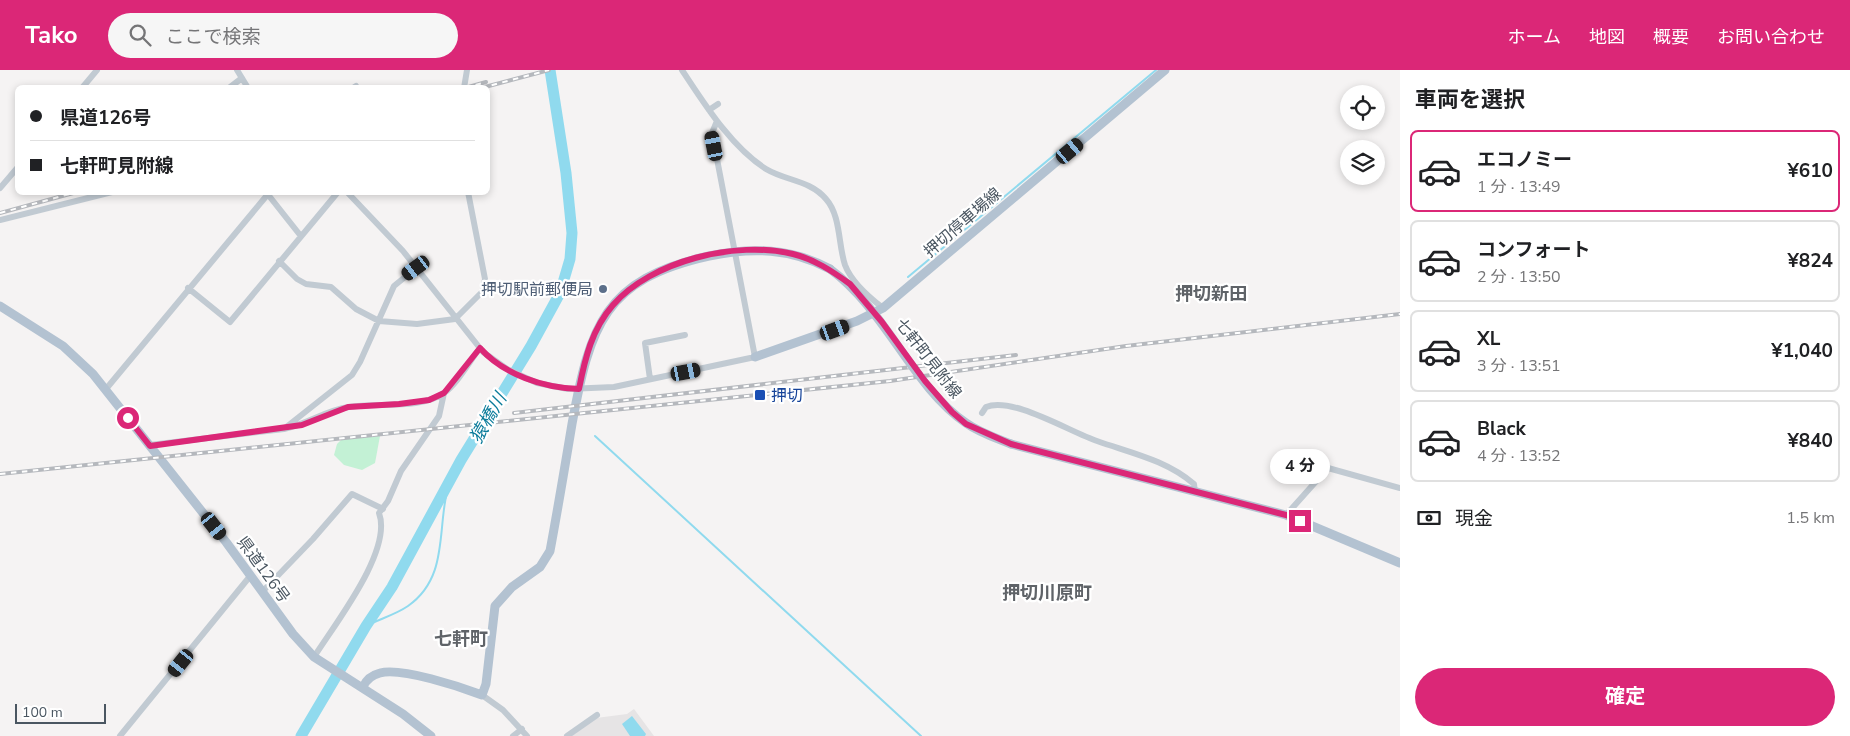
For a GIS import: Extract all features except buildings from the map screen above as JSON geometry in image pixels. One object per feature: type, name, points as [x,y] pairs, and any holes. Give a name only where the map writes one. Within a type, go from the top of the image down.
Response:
[{"type":"main road","name":"押切停車場線","points":[[755,357],[857,322],[883,308],[1165,70]]},
{"type":"main road","name":"七軒町見附線","points":[[482,694],[486,684],[495,606],[512,587],[540,567],[550,551],[579,389],[588,350],[598,326],[613,305],[630,288],[649,275],[678,263],[736,250],[764,249],[792,254],[830,269],[850,284],[925,381],[952,412],[966,424],[1011,444],[1286,515],[1400,563]]},
{"type":"main road","name":"県道126号","points":[[0,306],[63,346],[80,360],[106,389],[251,575],[293,634],[315,658],[431,736]]},
{"type":"main road","points":[[359,686],[381,672],[406,674],[455,684],[482,694]]},
{"type":"street","points":[[84,85],[96,70]]},
{"type":"street","points":[[238,70],[246,85]]},
{"type":"street","points":[[464,85],[467,70]]},
{"type":"street","points":[[682,70],[717,121],[741,147],[766,169],[801,181],[822,194],[832,208],[846,266],[869,295],[883,308]]},
{"type":"street","points":[[233,85],[242,78]]},
{"type":"street","points":[[709,110],[718,104]]},
{"type":"street","points":[[350,195],[436,290],[455,319],[491,358],[520,376],[537,383],[579,389],[614,387],[755,357],[736,250],[712,133],[717,121]]},
{"type":"street","points":[[0,188],[15,170]]},
{"type":"street","points":[[0,220],[100,195]]},
{"type":"street","points":[[106,389],[265,195]]},
{"type":"street","points":[[269,195],[300,235]]},
{"type":"street","points":[[188,288],[230,322],[300,235],[335,195]]},
{"type":"street","points":[[279,261],[297,279],[306,284],[331,287],[356,308],[379,321],[417,324],[455,319],[479,296],[484,287],[485,279],[469,195]]},
{"type":"street","points":[[284,429],[352,375],[360,362],[394,286],[416,268]]},
{"type":"street","points":[[650,379],[645,343],[685,336]]},
{"type":"street","points":[[150,446],[284,429],[302,425],[348,407],[429,400],[444,393],[480,348]]},
{"type":"street","points":[[315,658],[366,576],[382,536],[383,522],[380,513],[401,471],[439,416],[444,393]]},
{"type":"street","points":[[982,414],[986,408],[998,405],[1036,416],[1097,441],[1138,453],[1185,476],[1194,484],[1195,492]]},
{"type":"street","points":[[1286,515],[1328,468],[1400,488]]},
{"type":"street","points":[[263,591],[313,539],[352,494],[383,509]]},
{"type":"street","points":[[120,736],[251,575]]},
{"type":"street","points":[[482,694],[503,710],[527,736]]},
{"type":"street","points":[[568,736],[597,715]]},
{"type":"street","points":[[513,736],[522,729]]},
{"type":"shaded area","points":[[634,709],[654,736],[572,736],[596,718],[627,714]]},
{"type":"green space","points":[[380,436],[375,463],[362,470],[344,465],[334,455],[337,444],[342,439]]},
{"type":"water","points":[[632,716],[646,734],[645,736],[630,736],[622,724]]},
{"type":"waterway","name":"猿橋川","points":[[301,736],[366,626],[392,587],[461,460],[531,346],[560,293],[570,259],[572,233],[566,173],[550,70]]},
{"type":"waterway","points":[[908,277],[1156,70]]},
{"type":"waterway","points":[[595,436],[921,736]]},
{"type":"waterway","points":[[366,626],[408,606],[422,593],[432,578],[437,562],[447,491],[453,475]]},
{"type":"railway","points":[[490,86],[549,70]]},
{"type":"railway","points":[[476,85],[486,82]]},
{"type":"railway","points":[[0,213],[66,195]]},
{"type":"railway","points":[[0,474],[890,381],[1126,346],[1400,314]]},
{"type":"railway","points":[[514,413],[1016,355]]},
{"type":"place","name":"押切駅前郵便局","points":[[603,289]]},
{"type":"place","name":"押切","points":[[760,395]]},
{"type":"district","name":"押切新田","points":[[1211,294]]},
{"type":"district","name":"押切川原町","points":[[1047,593]]},
{"type":"district","name":"七軒町","points":[[461,639]]},
{"type":"route","points":[[128,418],[150,446],[284,429],[302,425],[348,407],[429,400],[444,393],[452,385],[480,348],[491,358],[520,376],[547,386],[579,389],[588,350],[598,326],[613,305],[630,288],[649,275],[678,263],[736,250],[764,249],[792,254],[819,263],[850,284],[882,322],[939,398],[966,424],[1011,444],[1078,463],[1286,515],[1300,521]]}]
